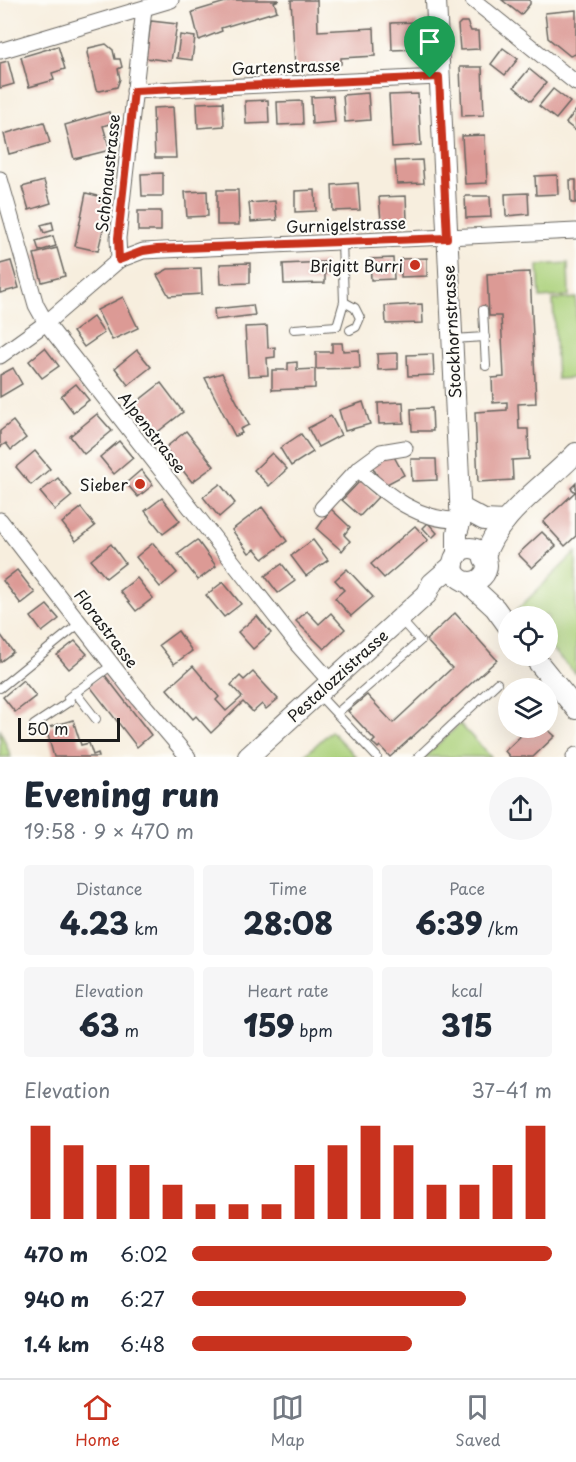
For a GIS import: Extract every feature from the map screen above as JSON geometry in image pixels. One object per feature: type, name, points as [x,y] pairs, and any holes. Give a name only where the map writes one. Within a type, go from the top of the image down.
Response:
[{"type":"street","points":[[0,51],[171,0]]},
{"type":"street","name":"Stockhornstrasse","points":[[436,0],[460,513],[457,532],[469,564]]},
{"type":"street","points":[[472,0],[576,83]]},
{"type":"street","name":"Schönaustrasse","points":[[119,260],[118,238],[144,9]]},
{"type":"street","name":"Gartenstrasse","points":[[134,91],[439,77]]},
{"type":"street","name":"Alpenstrasse","points":[[0,179],[36,305],[46,323],[297,644],[323,687]]},
{"type":"street","name":"Gurnigelstrasse","points":[[119,260],[143,251],[157,249],[576,231]]},
{"type":"street","points":[[0,356],[46,323],[119,260]]},
{"type":"street","points":[[322,508],[358,470],[381,452],[405,448]]},
{"type":"street","points":[[498,612],[469,564],[490,543],[505,521],[576,453]]},
{"type":"street","points":[[358,470],[385,494],[413,509],[440,519],[460,513],[484,520],[505,521]]},
{"type":"street","name":"Florastrasse","points":[[0,520],[112,665],[188,757]]},
{"type":"street","name":"Pestalozzistrasse","points":[[248,757],[426,594],[469,564]]},
{"type":"street","points":[[540,666],[576,709]]},
{"type":"lane","points":[[294,329],[337,326],[344,303],[342,241]]},
{"type":"lane","points":[[344,303],[355,308],[360,318],[356,327],[350,330]]},
{"type":"lane","points":[[483,310],[486,366]]},
{"type":"lane","points":[[451,339],[484,337]]},
{"type":"lane","points":[[337,713],[420,641],[400,619]]},
{"type":"lane","points":[[0,688],[80,623]]},
{"type":"lane","points":[[34,725],[70,701],[68,698],[112,665]]},
{"type":"lane","points":[[418,757],[497,683]]},
{"type":"lane","points":[[323,687],[337,713],[377,757]]},
{"type":"lane","points":[[75,693],[96,719]]},
{"type":"green space","points":[[568,263],[569,296],[540,298],[538,265]]},
{"type":"green space","points":[[576,298],[576,378],[557,379],[553,300]]},
{"type":"green space","points":[[576,552],[576,674],[558,656],[558,606],[521,606]]},
{"type":"green space","points":[[460,724],[491,757],[424,757]]},
{"type":"green space","points":[[0,729],[11,757],[0,757]]},
{"type":"green space","points":[[331,731],[356,757],[303,757]]},
{"type":"building","points":[[232,0],[279,0],[274,2],[277,11],[221,28],[222,31],[199,40],[192,12]]},
{"type":"building","points":[[291,0],[317,0],[318,31],[374,28],[375,56],[341,58],[341,64],[295,66]]},
{"type":"building","points":[[502,0],[530,0],[530,4],[521,15]]},
{"type":"building","points":[[576,10],[576,54],[570,56],[548,38],[545,13]]},
{"type":"building","points":[[151,21],[177,24],[171,61],[146,58]]},
{"type":"building","points":[[417,22],[418,49],[392,50],[391,23]]},
{"type":"building","points":[[461,22],[467,22],[471,31],[478,31],[479,49],[460,50],[458,25]]},
{"type":"building","points":[[180,35],[195,37],[192,60],[177,58]]},
{"type":"building","points":[[106,44],[113,50],[115,59],[120,59],[122,67],[118,69],[120,79],[117,87],[100,91],[96,90],[87,53],[89,48]]},
{"type":"building","points":[[58,46],[65,69],[52,73],[54,80],[29,87],[21,57]]},
{"type":"building","points":[[503,48],[518,59],[505,75],[491,64]]},
{"type":"building","points":[[8,61],[14,84],[0,88],[0,63]]},
{"type":"building","points":[[460,67],[482,67],[484,115],[462,116]]},
{"type":"building","points":[[529,69],[546,83],[531,101],[514,87]]},
{"type":"building","points":[[553,89],[570,102],[556,119],[539,106]]},
{"type":"building","points":[[368,93],[370,120],[345,122],[343,95]]},
{"type":"building","points":[[418,94],[421,145],[392,147],[389,95]]},
{"type":"building","points":[[333,96],[335,122],[312,124],[311,97]]},
{"type":"building","points":[[268,100],[269,123],[246,124],[245,101]]},
{"type":"building","points":[[302,101],[303,124],[278,125],[277,102]]},
{"type":"building","points":[[223,102],[224,126],[198,128],[197,103]]},
{"type":"building","points":[[173,107],[176,158],[155,158],[153,108]]},
{"type":"building","points":[[576,110],[576,131],[566,123]]},
{"type":"building","points":[[109,112],[112,123],[103,126],[110,150],[74,159],[65,125]]},
{"type":"building","points":[[44,122],[50,143],[9,154],[4,134]]},
{"type":"building","points":[[485,135],[487,183],[465,184],[462,136]]},
{"type":"building","points":[[422,160],[424,183],[397,184],[395,161]]},
{"type":"building","points":[[163,173],[163,196],[142,196],[141,174]]},
{"type":"building","points":[[557,175],[558,194],[536,195],[535,176]]},
{"type":"building","points":[[570,180],[576,180],[576,203],[571,203]]},
{"type":"building","points":[[44,181],[51,203],[29,210],[22,187]]},
{"type":"building","points":[[358,183],[360,210],[333,211],[332,185]]},
{"type":"building","points":[[217,190],[238,190],[239,225],[217,225]]},
{"type":"building","points":[[315,190],[316,211],[295,212],[295,191]]},
{"type":"building","points":[[207,191],[208,216],[187,217],[185,192]]},
{"type":"building","points":[[86,193],[110,199],[98,251],[75,246]]},
{"type":"building","points":[[528,193],[529,214],[506,216],[505,194]]},
{"type":"building","points":[[406,196],[407,220],[381,221],[379,197]]},
{"type":"building","points":[[465,196],[490,196],[491,217],[466,218]]},
{"type":"building","points":[[275,201],[277,220],[251,222],[249,203]]},
{"type":"building","points":[[138,211],[161,211],[161,231],[138,231]]},
{"type":"building","points":[[52,222],[54,230],[44,233],[41,225]]},
{"type":"building","points":[[53,236],[56,246],[39,251],[36,241]]},
{"type":"building","points":[[57,248],[65,276],[42,282],[34,254]]},
{"type":"building","points":[[393,258],[394,279],[371,280],[370,259]]},
{"type":"building","points":[[427,258],[427,276],[401,277],[401,259]]},
{"type":"building","points":[[11,261],[19,288],[0,293],[0,264]]},
{"type":"building","points":[[325,262],[325,283],[284,284],[283,264]]},
{"type":"building","points":[[250,263],[250,283],[221,284],[220,264]]},
{"type":"building","points":[[201,268],[202,294],[169,296],[157,275],[168,269]]},
{"type":"building","points":[[530,272],[536,403],[518,404],[519,429],[528,429],[529,459],[512,460],[513,480],[478,482],[475,412],[507,410],[507,402],[493,403],[492,378],[504,377],[501,316],[489,316],[487,274]]},
{"type":"building","points":[[123,297],[138,328],[112,340],[97,310]]},
{"type":"building","points":[[422,304],[423,323],[386,324],[385,306]]},
{"type":"building","points":[[253,305],[255,315],[215,320],[214,309]]},
{"type":"building","points":[[93,317],[104,333],[84,347],[73,332]]},
{"type":"building","points":[[267,326],[268,348],[275,347],[275,357],[267,358],[268,375],[248,376],[245,327]]},
{"type":"building","points":[[332,343],[342,343],[343,351],[359,350],[360,368],[316,369],[316,352],[332,352]]},
{"type":"building","points":[[45,348],[59,366],[42,378],[29,361]]},
{"type":"building","points":[[137,350],[151,367],[128,385],[115,368]]},
{"type":"building","points":[[398,353],[398,369],[378,370],[377,354]]},
{"type":"building","points":[[433,354],[434,375],[408,376],[407,355]]},
{"type":"building","points":[[297,362],[297,370],[315,369],[315,388],[272,390],[272,370],[288,370],[288,363]]},
{"type":"building","points":[[13,368],[22,384],[0,397],[0,375]]},
{"type":"building","points":[[222,373],[249,425],[240,429],[242,433],[235,436],[205,378]]},
{"type":"building","points":[[161,383],[183,412],[155,434],[133,405]]},
{"type":"building","points":[[76,384],[89,400],[73,412],[61,396]]},
{"type":"building","points":[[363,402],[370,424],[345,431],[339,410]]},
{"type":"building","points":[[403,402],[404,423],[379,424],[378,403]]},
{"type":"building","points":[[432,408],[433,431],[412,431],[411,409]]},
{"type":"building","points":[[97,414],[112,431],[84,454],[70,436]]},
{"type":"building","points":[[331,416],[341,435],[318,447],[308,428]]},
{"type":"building","points":[[13,421],[26,438],[11,450],[6,443],[0,447],[0,431]]},
{"type":"building","points":[[186,431],[214,466],[192,482],[165,448]]},
{"type":"building","points":[[301,434],[313,452],[291,466],[280,448]]},
{"type":"building","points":[[119,441],[133,458],[114,474],[100,457]]},
{"type":"building","points":[[35,451],[50,469],[31,485],[16,467]]},
{"type":"building","points":[[272,453],[287,469],[269,486],[254,470]]},
{"type":"building","points":[[392,453],[404,475],[383,486],[371,464]]},
{"type":"building","points":[[411,459],[436,459],[437,480],[412,481]]},
{"type":"building","name":"Sieber","points":[[141,470],[153,485],[138,497],[126,483]]},
{"type":"building","points":[[58,478],[72,496],[55,510],[40,492]]},
{"type":"building","points":[[360,481],[378,497],[360,516],[342,500]]},
{"type":"building","points":[[576,483],[576,536],[565,546],[543,522],[575,492],[571,488]]},
{"type":"building","points":[[220,484],[235,503],[219,517],[203,497]]},
{"type":"building","points":[[162,498],[180,521],[163,534],[145,511]]},
{"type":"building","points":[[262,507],[287,541],[263,559],[255,549],[249,553],[232,530]]},
{"type":"building","points":[[81,508],[95,526],[76,541],[62,523]]},
{"type":"building","points":[[331,509],[350,527],[344,535],[350,541],[342,551],[317,529]]},
{"type":"building","points":[[428,523],[437,533],[432,538],[423,528]]},
{"type":"building","points":[[415,526],[428,540],[384,578],[371,564]]},
{"type":"building","points":[[542,532],[556,546],[532,568],[518,554]]},
{"type":"building","points":[[197,540],[216,566],[198,580],[178,554]]},
{"type":"building","points":[[313,540],[328,560],[306,576],[291,556]]},
{"type":"building","points":[[153,543],[177,573],[160,587],[136,557]]},
{"type":"building","points":[[111,544],[125,563],[106,578],[91,560]]},
{"type":"building","points":[[282,564],[295,581],[278,593],[265,576]]},
{"type":"building","points":[[347,569],[373,597],[351,616],[335,598],[344,590],[335,580]]},
{"type":"building","points":[[17,570],[35,593],[21,604],[3,581]]},
{"type":"building","points":[[137,578],[153,598],[136,611],[120,591]]},
{"type":"building","points":[[223,582],[241,604],[224,617],[206,595]]},
{"type":"building","points":[[47,605],[59,619],[42,632],[31,617]]},
{"type":"building","points":[[307,611],[319,624],[331,613],[345,629],[324,649],[296,621]]},
{"type":"building","points":[[455,613],[497,660],[390,757],[380,746],[378,748],[372,743],[375,740],[348,711],[367,695],[393,723],[452,668],[426,640]]},
{"type":"building","points":[[257,616],[271,633],[253,649],[238,632]]},
{"type":"building","points":[[178,631],[192,651],[174,664],[159,645]]},
{"type":"building","points":[[0,634],[13,652],[0,662]]},
{"type":"building","points":[[75,641],[87,654],[69,669],[57,655]]},
{"type":"building","points":[[193,666],[219,697],[216,700],[226,711],[242,697],[231,685],[240,676],[244,680],[253,672],[278,699],[266,709],[262,704],[253,712],[243,702],[211,733],[196,716],[193,719],[167,689]]},
{"type":"building","points":[[104,674],[151,735],[137,747],[89,685]]},
{"type":"building","points":[[23,680],[36,696],[15,712],[3,697]]},
{"type":"building","points":[[73,720],[81,745],[89,743],[93,755],[98,753],[99,757],[54,757],[46,728]]},
{"type":"building","points":[[519,738],[553,738],[533,757],[510,757],[505,751]]},
{"type":"place","name":"Brigitt Burri","points":[[415,265]]},
{"type":"place","name":"Sieber","points":[[140,484]]},
{"type":"route","points":[[439,77],[447,238],[157,249],[131,254],[119,260],[118,238],[134,91],[430,78],[439,77]]}]
